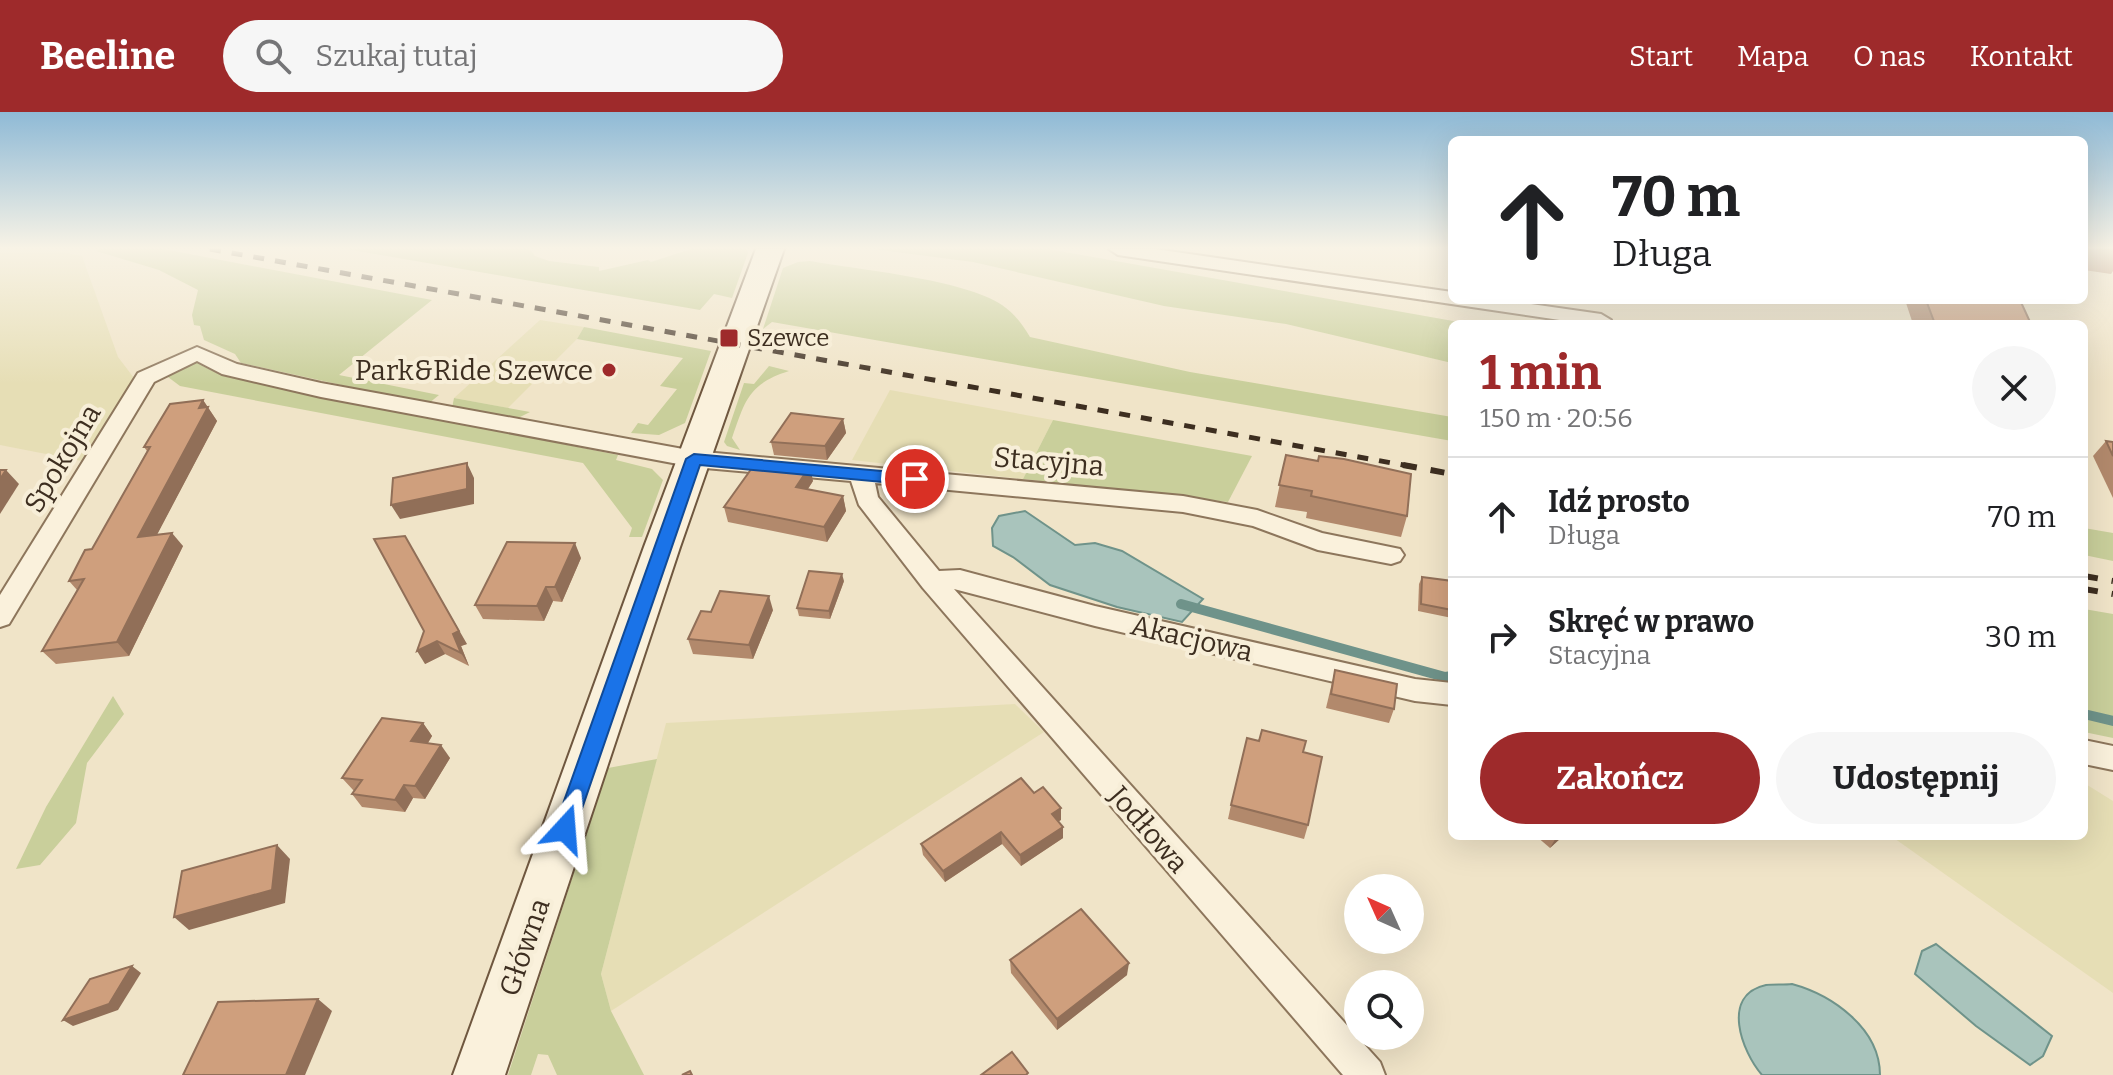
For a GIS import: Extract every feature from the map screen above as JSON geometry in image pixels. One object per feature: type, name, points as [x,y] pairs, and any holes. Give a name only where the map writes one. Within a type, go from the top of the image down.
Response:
[{"type":"street","name":"Główna","points":[[479,1075],[662,547],[754,294]]},
{"type":"street","points":[[1424,294],[1448,297]]},
{"type":"street","points":[[1490,304],[1601,320]]},
{"type":"street","name":"Stacyjna","points":[[197,353],[230,369],[321,390],[694,459],[1183,504],[1257,518],[1318,541],[1391,555]]},
{"type":"street","name":"Spokojna","points":[[0,617],[146,378],[197,353]]},
{"type":"street","name":"Jodłowa","points":[[861,475],[867,499],[932,581],[1367,1075]]},
{"type":"street","name":"Akacjowa","points":[[932,581],[960,579],[1095,616],[1385,683],[1448,693]]},
{"type":"street","points":[[2088,753],[2113,758]]},
{"type":"shaded area","points":[[0,294],[96,294],[118,357],[137,382],[82,461],[0,445]]},
{"type":"shaded area","points":[[540,320],[584,327],[577,339],[508,408],[454,398]]},
{"type":"shaded area","points":[[890,390],[1053,420],[1023,479],[852,460]]},
{"type":"shaded area","points":[[1015,704],[1044,732],[611,1011],[601,974],[666,723]]},
{"type":"shaded area","points":[[2088,785],[2113,801],[2113,993],[1897,840],[2088,840]]},
{"type":"green space","points":[[197,294],[400,294],[432,300],[339,375],[439,395],[428,404],[241,363],[235,354],[204,340],[200,326],[194,325],[192,315]]},
{"type":"green space","points":[[607,294],[733,294],[732,298],[714,294],[700,310]]},
{"type":"green space","points":[[774,294],[979,294],[1011,312],[1030,337],[1190,372],[1448,416],[1448,440],[772,322],[763,329]]},
{"type":"green space","points":[[1112,294],[1301,294],[1448,320],[1448,362],[1286,324],[1164,306]]},
{"type":"green space","points":[[584,327],[711,351],[685,423],[659,435],[631,433],[638,423],[648,425],[677,389],[660,386],[683,358],[577,339]]},
{"type":"green space","points":[[192,360],[220,375],[618,455],[616,460],[652,469],[663,480],[642,537],[629,537],[632,528],[583,463],[180,386],[164,374]]},
{"type":"green space","points":[[769,366],[789,371],[756,388],[745,404],[732,438],[740,450],[727,446],[724,442],[744,383],[754,384]]},
{"type":"green space","points":[[454,398],[530,412],[516,419],[452,408]]},
{"type":"green space","points":[[1053,420],[1252,456],[1228,502],[1023,479]]},
{"type":"green space","points":[[2088,529],[2113,533],[2113,561],[2088,556]]},
{"type":"green space","points":[[2088,610],[2113,614],[2113,738],[2088,733]]},
{"type":"green space","points":[[113,696],[124,714],[87,763],[76,823],[40,865],[16,869],[46,807]]},
{"type":"green space","points":[[657,759],[601,974],[611,1011],[644,1075],[557,1075],[548,1055],[538,1054],[531,1075],[508,1075],[608,768]]},
{"type":"water","points":[[1025,511],[1075,545],[1095,543],[1122,551],[1203,599],[1182,622],[1117,607],[1050,585],[993,546],[992,528],[999,516]]},
{"type":"water","points":[[1936,944],[2052,1036],[2043,1056],[2030,1065],[1976,1026],[1915,974],[1922,951]]},
{"type":"water","points":[[1792,984],[1823,996],[1863,1028],[1878,1058],[1880,1075],[1762,1075],[1742,1039],[1739,1012],[1743,1000],[1752,991],[1766,985]]},
{"type":"building","points":[[1928,304],[2022,304],[2029,320],[1934,320]]},
{"type":"building","points":[[203,400],[199,408],[208,407],[138,537],[172,533],[117,642],[42,651],[84,579],[69,581],[85,550],[92,549],[150,447],[144,447],[170,404]]},
{"type":"building","points":[[791,413],[843,419],[825,446],[771,442]]},
{"type":"building","points":[[2106,441],[2113,442],[2113,456]]},
{"type":"building","points":[[1286,455],[1318,461],[1319,456],[1344,459],[1411,474],[1407,516],[1311,496],[1312,491],[1279,485]]},
{"type":"building","points":[[757,461],[810,466],[796,487],[843,496],[824,527],[724,507]]},
{"type":"building","points":[[467,463],[467,489],[391,505],[393,478]]},
{"type":"building","points":[[405,536],[459,631],[453,634],[461,653],[437,641],[417,651],[424,631],[374,539]]},
{"type":"building","points":[[507,542],[575,543],[555,587],[546,587],[537,606],[475,605]]},
{"type":"building","points":[[809,571],[842,574],[829,611],[797,608]]},
{"type":"building","points":[[1422,577],[1448,580],[1448,609],[1421,604]]},
{"type":"building","points":[[720,591],[769,596],[749,645],[688,639],[701,611],[711,612]]},
{"type":"building","points":[[1335,670],[1397,684],[1394,709],[1331,694]]},
{"type":"building","points":[[382,718],[423,723],[411,741],[441,745],[415,786],[404,785],[395,800],[352,794],[362,780],[342,778]]},
{"type":"building","points":[[1262,730],[1306,741],[1303,752],[1322,757],[1308,825],[1231,805],[1247,738],[1259,741]]},
{"type":"building","points":[[1021,778],[1034,793],[1043,787],[1061,808],[1052,814],[1063,827],[1020,855],[1001,832],[943,871],[921,844]]},
{"type":"building","points":[[277,845],[272,890],[174,917],[182,871]]},
{"type":"building","points":[[1081,909],[1129,963],[1057,1019],[1010,960]]},
{"type":"building","points":[[132,966],[109,1004],[63,1020],[90,979]]},
{"type":"building","points":[[318,999],[286,1075],[183,1075],[218,1002]]},
{"type":"building","points":[[1012,1052],[1028,1073],[1026,1075],[981,1075]]},
{"type":"waterway","points":[[1181,604],[1448,677]]},
{"type":"waterway","points":[[2088,715],[2113,721]]},
{"type":"railway","points":[[458,294],[1406,466]]},
{"type":"railway","points":[[1406,466],[1414,467]]},
{"type":"railway","points":[[1406,466],[1448,473]]},
{"type":"railway","points":[[2088,577],[2113,581]]},
{"type":"railway","points":[[2088,590],[2113,594]]},
{"type":"place","name":"Szewce","points":[[729,338]]},
{"type":"place","name":"Park&Ride Szewce","points":[[609,370]]},
{"type":"route","points":[[565,829],[694,459],[915,479]]}]
